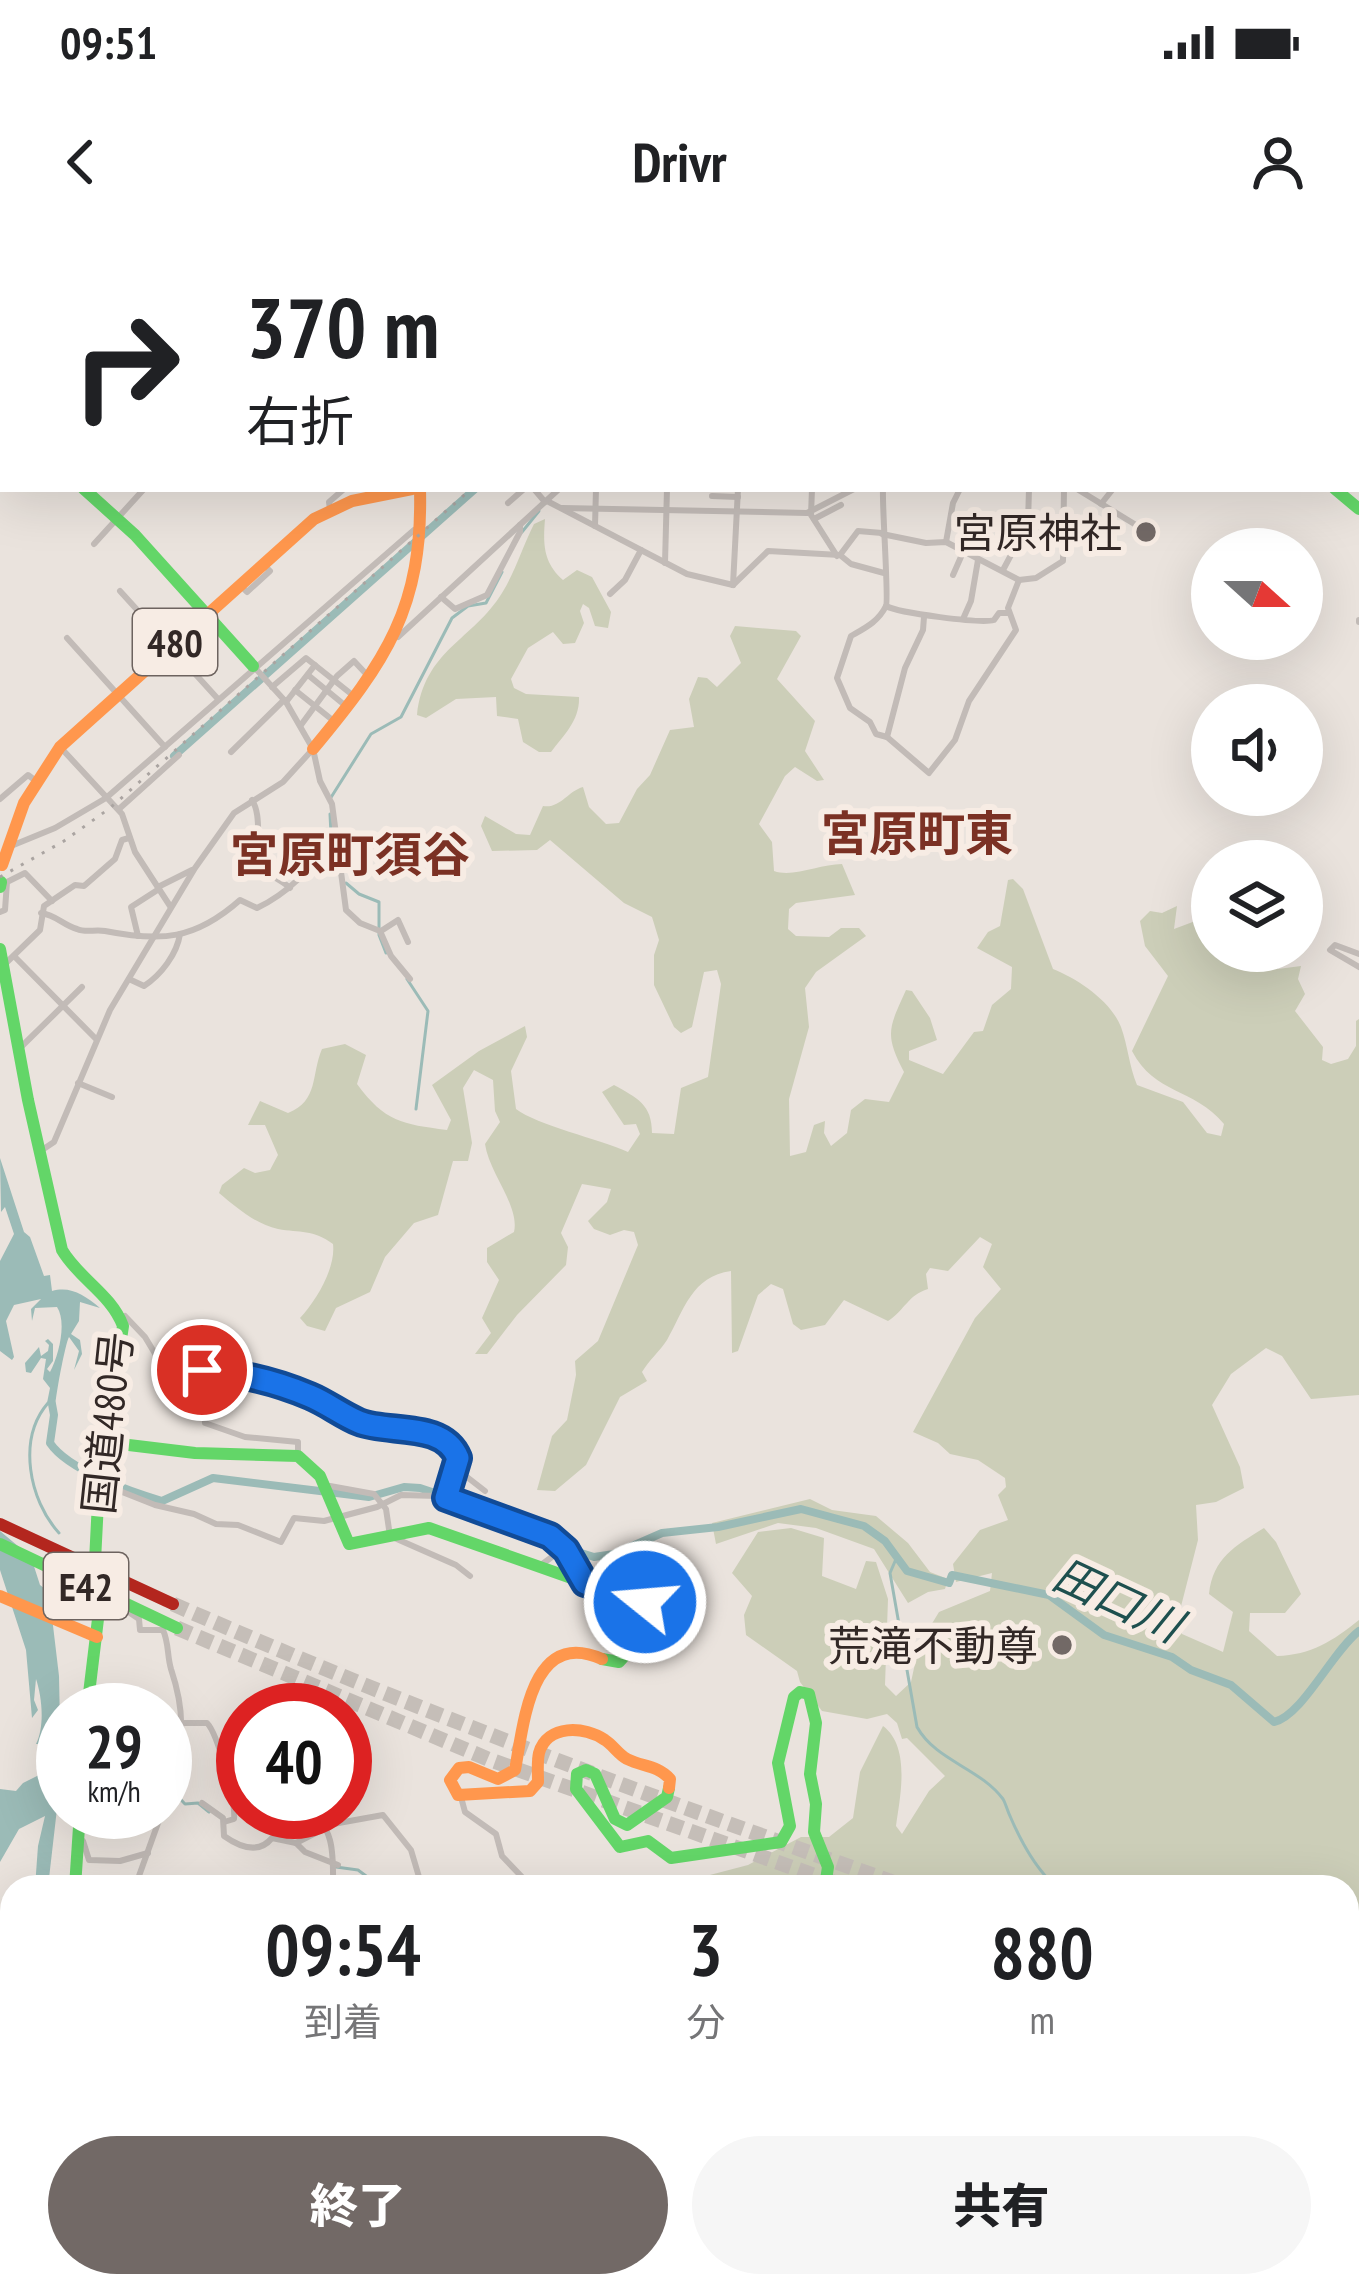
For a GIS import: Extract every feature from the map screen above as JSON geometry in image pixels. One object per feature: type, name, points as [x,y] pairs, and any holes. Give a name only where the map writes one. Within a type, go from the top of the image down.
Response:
[{"type":"main road","points":[[88,492],[116,516],[255,668]]},
{"type":"main road","name":"480","points":[[2,865],[36,781],[60,747],[117,693],[330,509],[400,492]]},
{"type":"main road","points":[[313,749],[397,638],[417,558],[412,492]]},
{"type":"main road","name":"国道480号","points":[[0,949],[39,1152],[65,1258],[120,1315],[122,1346],[100,1478],[94,1561],[97,1598],[88,1683]]},
{"type":"main road","points":[[104,1442],[182,1452],[298,1456],[311,1464],[329,1491],[344,1540],[351,1545],[429,1528],[647,1603],[655,1612],[654,1623],[615,1663],[582,1651],[554,1657],[526,1711],[515,1770],[498,1779],[469,1767],[459,1768],[449,1783],[461,1797],[533,1790],[544,1742],[560,1732],[578,1729],[603,1738],[626,1759],[662,1769],[670,1779],[667,1797],[627,1825],[615,1819],[595,1774],[586,1770],[577,1774],[576,1790],[620,1846],[649,1841],[674,1858],[781,1842],[792,1826],[778,1778],[778,1760],[794,1697],[807,1692],[814,1700],[816,1724],[810,1770],[816,1804],[814,1832],[828,1875]]},
{"type":"main road","name":"E42","points":[[0,1524],[169,1603]]},
{"type":"main road","name":"E42","points":[[0,1544],[175,1627]]},
{"type":"main road","points":[[0,1596],[90,1635]]},
{"type":"main road","points":[[79,1839],[79,1875]]},
{"type":"street","points":[[94,544],[141,492]]},
{"type":"street","points":[[330,509],[329,502],[341,492]]},
{"type":"street","points":[[508,503],[521,492]]},
{"type":"street","points":[[537,492],[546,501],[692,576],[734,585]]},
{"type":"street","points":[[397,638],[556,492]]},
{"type":"street","points":[[595,526],[596,492]]},
{"type":"street","points":[[665,563],[667,492]]},
{"type":"street","points":[[812,492],[812,515],[838,556],[884,573]]},
{"type":"street","points":[[812,515],[849,492]]},
{"type":"street","points":[[883,492],[884,573],[890,584],[886,606],[868,629],[851,636],[837,678],[850,708],[870,722],[876,734],[887,737],[931,773],[956,740],[969,701],[1016,630],[1009,613],[1019,580]]},
{"type":"street","points":[[946,542],[959,492]]},
{"type":"street","points":[[1003,570],[1028,517],[1029,492]]},
{"type":"street","points":[[838,556],[858,531],[882,533],[920,542],[946,542],[1019,580],[1036,578],[1063,561],[1064,492]]},
{"type":"street","points":[[1082,492],[1136,525]]},
{"type":"street","points":[[1101,504],[1111,492]]},
{"type":"street","points":[[712,496],[738,493],[734,585]]},
{"type":"street","points":[[562,508],[812,515],[841,505]]},
{"type":"street","points":[[951,515],[1063,518]]},
{"type":"street","points":[[441,597],[454,609],[484,598],[520,525]]},
{"type":"street","points":[[8,845],[55,828],[106,798],[417,528]]},
{"type":"street","points":[[491,550],[501,562]]},
{"type":"street","points":[[610,594],[625,580],[641,550]]},
{"type":"street","points":[[953,575],[964,550]]},
{"type":"street","points":[[734,585],[765,551],[838,556]]},
{"type":"street","points":[[963,620],[979,559]]},
{"type":"street","points":[[120,591],[219,700]]},
{"type":"street","points":[[886,606],[987,623],[999,613],[1009,613]]},
{"type":"street","points":[[887,737],[924,616]]},
{"type":"street","points":[[67,638],[165,747]]},
{"type":"street","points":[[272,687],[303,659],[335,681],[351,702]]},
{"type":"street","points":[[302,725],[355,661],[370,678]]},
{"type":"street","points":[[231,752],[315,665]]},
{"type":"street","points":[[255,668],[285,701],[313,749],[320,781],[332,804],[346,910],[380,932],[391,956],[410,979]]},
{"type":"street","points":[[308,675],[328,692],[351,702]]},
{"type":"street","points":[[295,690],[335,722]]},
{"type":"street","points":[[60,747],[118,810],[129,838],[170,906]]},
{"type":"street","points":[[39,1152],[53,1144],[97,1039],[195,868],[234,814],[284,782],[313,749]]},
{"type":"street","points":[[118,810],[179,755]]},
{"type":"street","points":[[0,799],[28,775],[36,781]]},
{"type":"street","points":[[252,800],[258,809],[256,839],[267,873],[290,888]]},
{"type":"street","points":[[41,913],[79,930],[152,940],[180,934],[229,911],[240,900],[256,908],[290,888],[334,833]]},
{"type":"street","points":[[2,966],[40,930],[41,913],[52,901],[75,885],[84,886],[112,862],[122,840],[129,838]]},
{"type":"street","points":[[137,938],[131,907],[195,868]]},
{"type":"street","points":[[0,913],[5,910],[7,882],[25,873],[52,901]]},
{"type":"street","points":[[380,932],[398,920],[408,942]]},
{"type":"street","points":[[129,979],[144,986],[156,978],[180,934]]},
{"type":"street","points":[[1359,954],[1335,945],[1330,950],[1359,967]]},
{"type":"street","points":[[14,956],[97,1039]]},
{"type":"street","points":[[18,1050],[82,987]]},
{"type":"street","points":[[78,1083],[112,1097]]},
{"type":"street","points":[[120,1315],[145,1337],[163,1367],[203,1391],[205,1423],[245,1437],[298,1442],[298,1456]]},
{"type":"street","points":[[163,1367],[178,1360],[202,1370],[242,1374],[310,1396],[365,1424],[422,1432],[447,1442],[456,1450],[446,1498]]},
{"type":"street","points":[[454,1472],[485,1490]]},
{"type":"street","points":[[100,1478],[142,1501],[216,1524],[238,1525],[281,1542],[292,1518],[315,1522],[406,1494],[446,1498],[539,1526],[564,1548],[585,1583]]},
{"type":"street","points":[[329,1491],[379,1500]]},
{"type":"street","points":[[379,1500],[390,1536],[470,1576]]},
{"type":"street","points":[[541,1565],[564,1548]]},
{"type":"street","points":[[97,1598],[135,1616],[140,1630],[163,1630],[175,1683]]},
{"type":"street","points":[[192,1724],[207,1723],[214,1730],[216,1746]]},
{"type":"street","points":[[461,1797],[465,1812],[496,1834],[504,1859],[520,1875]]},
{"type":"street","points":[[202,1803],[216,1813]]},
{"type":"street","points":[[372,1816],[383,1814],[411,1850],[418,1875]]},
{"type":"street","points":[[81,1839],[88,1860],[121,1861],[148,1853]]},
{"type":"street","points":[[81,1875],[85,1839]]},
{"type":"street","points":[[140,1875],[153,1839]]},
{"type":"street","points":[[230,1839],[252,1849],[266,1847],[271,1839]]},
{"type":"street","points":[[277,1839],[336,1863]]},
{"type":"street","points":[[296,1843],[303,1839]]},
{"type":"street","points":[[329,1839],[334,1875]]},
{"type":"green space","points":[[545,519],[551,566],[563,580],[577,570],[592,577],[611,612],[608,628],[595,626],[583,604],[584,623],[575,643],[563,644],[553,632],[528,648],[511,679],[514,688],[526,694],[579,697],[570,727],[551,752],[539,752],[523,742],[518,719],[497,716],[496,697],[456,699],[426,718],[417,715],[429,675],[490,609],[507,585],[534,524]]},
{"type":"green space","points":[[735,626],[796,631],[801,636],[777,679],[815,721],[805,751],[824,780],[817,781],[795,767],[785,776],[759,824],[772,842],[774,871],[790,873],[842,864],[855,895],[796,903],[789,909],[788,929],[796,936],[829,937],[841,928],[859,928],[866,936],[816,972],[805,988],[809,1027],[789,1099],[790,1156],[806,1152],[814,1125],[825,1121],[824,1133],[831,1146],[847,1133],[851,1110],[865,1099],[889,1102],[904,1072],[891,1031],[906,990],[912,991],[930,1018],[937,1040],[909,1051],[909,1060],[943,1074],[974,1032],[983,1031],[992,1005],[1011,989],[1012,967],[977,948],[988,932],[1000,926],[1008,880],[1023,889],[1053,969],[1093,992],[1116,1017],[1137,1085],[1183,1102],[1207,1133],[1221,1136],[1224,1124],[1200,1103],[1152,1076],[1132,1051],[1168,976],[1145,946],[1140,921],[1150,911],[1162,913],[1177,906],[1174,929],[1191,923],[1191,972],[1300,972],[1305,994],[1295,1011],[1323,1047],[1322,1060],[1331,1064],[1348,1059],[1356,1046],[1359,1019],[1359,1395],[1311,1399],[1282,1356],[1266,1348],[1231,1374],[1212,1405],[1240,1467],[1244,1488],[1216,1502],[1196,1505],[1198,1540],[1178,1618],[1182,1634],[1223,1652],[1233,1612],[1209,1594],[1211,1582],[1227,1554],[1264,1528],[1276,1542],[1301,1594],[1285,1613],[1250,1613],[1249,1631],[1277,1656],[1289,1655],[1321,1646],[1359,1620],[1359,1875],[710,1875],[748,1865],[801,1837],[829,1837],[853,1818],[860,1772],[883,1726],[892,1735],[900,1759],[896,1826],[902,1834],[929,1791],[945,1776],[907,1738],[902,1739],[897,1723],[887,1714],[867,1719],[822,1711],[797,1671],[746,1635],[744,1615],[752,1596],[732,1573],[758,1532],[791,1528],[824,1538],[822,1576],[856,1589],[866,1561],[876,1562],[888,1599],[885,1685],[896,1696],[911,1682],[919,1645],[939,1612],[990,1591],[992,1573],[956,1582],[953,1564],[980,1530],[1008,1520],[998,1495],[1006,1487],[1005,1478],[978,1460],[950,1454],[913,1432],[975,1318],[1001,1289],[983,1267],[992,1244],[980,1237],[948,1271],[930,1268],[928,1289],[888,1321],[844,1300],[825,1325],[801,1330],[793,1324],[783,1289],[771,1284],[758,1295],[738,1351],[732,1353],[731,1271],[718,1274],[691,1296],[667,1340],[642,1372],[647,1381],[620,1397],[586,1465],[555,1491],[537,1490],[552,1436],[567,1420],[575,1361],[598,1341],[638,1245],[634,1232],[610,1235],[588,1221],[607,1202],[611,1189],[582,1184],[561,1233],[568,1247],[566,1265],[487,1354],[475,1354],[491,1333],[482,1318],[499,1280],[487,1262],[487,1248],[514,1232],[515,1222],[485,1144],[500,1122],[493,1080],[474,1070],[463,1088],[472,1143],[468,1161],[453,1161],[438,1215],[414,1223],[385,1257],[370,1292],[336,1308],[325,1331],[307,1326],[300,1318],[324,1284],[333,1244],[313,1234],[261,1223],[219,1193],[244,1168],[255,1173],[270,1170],[278,1155],[265,1125],[248,1125],[260,1101],[288,1113],[298,1108],[309,1094],[322,1049],[345,1044],[366,1055],[357,1084],[386,1114],[406,1123],[447,1130],[451,1120],[432,1085],[525,1026],[527,1037],[511,1071],[516,1109],[628,1152],[640,1134],[636,1124],[624,1125],[602,1092],[614,1085],[646,1108],[652,1133],[674,1134],[681,1088],[708,1077],[721,984],[717,970],[704,972],[692,1027],[681,1033],[654,985],[659,940],[652,917],[624,903],[550,840],[537,850],[492,851],[481,826],[485,816],[516,834],[530,835],[543,806],[554,805],[583,787],[589,807],[606,824],[619,823],[650,775],[670,730],[694,727],[689,699],[698,677],[717,687],[741,663],[730,636]]},
{"type":"green space","points":[[810,1499],[832,1510],[876,1516],[908,1543],[930,1572],[948,1579],[945,1589],[908,1603],[874,1549],[816,1528],[778,1523],[716,1544],[712,1523]]},
{"type":"water","points":[[0,1158],[24,1232],[44,1276],[50,1275],[52,1291],[77,1293],[100,1308],[80,1302],[79,1321],[71,1334],[80,1340],[82,1354],[74,1370],[79,1351],[69,1337],[55,1411],[47,1403],[46,1359],[41,1358],[31,1373],[26,1372],[25,1363],[39,1347],[41,1356],[48,1351],[48,1339],[53,1344],[50,1372],[61,1339],[57,1307],[35,1308],[32,1321],[31,1309],[41,1299],[14,1305],[6,1321],[14,1357],[0,1351],[0,1261],[14,1234],[5,1207],[1,1212]]},
{"type":"water","points":[[0,1531],[31,1557],[40,1585],[49,1592],[59,1683],[37,1683],[36,1679],[32,1718],[26,1650],[0,1570]]},
{"type":"water","points":[[36,1776],[36,1820],[19,1829],[0,1862],[0,1789],[16,1791]]},
{"type":"water","points":[[40,1839],[54,1839],[49,1875],[36,1875]]},
{"type":"waterway","points":[[174,756],[472,492]]},
{"type":"waterway","points":[[522,532],[539,511]]},
{"type":"waterway","points":[[330,799],[371,734],[401,717],[452,618],[468,606],[486,603],[502,572]]},
{"type":"waterway","points":[[330,814],[331,834]]},
{"type":"waterway","points":[[332,843],[337,863]]},
{"type":"waterway","points":[[346,883],[379,902],[379,935],[386,953]]},
{"type":"waterway","points":[[407,979],[428,1011],[416,1109]]},
{"type":"waterway","points":[[48,1403],[32,1434],[31,1469],[40,1504],[59,1533]]},
{"type":"waterway","name":"田口川","points":[[52,1404],[50,1443],[59,1453],[101,1479],[162,1501],[213,1478],[369,1497],[404,1487],[420,1488],[471,1505]]},
{"type":"waterway","name":"田口川","points":[[490,1512],[543,1526],[578,1552],[594,1557],[614,1554],[662,1533],[718,1527],[801,1509],[864,1526],[885,1541],[907,1571],[949,1583],[952,1575],[1049,1595],[1104,1635],[1172,1657],[1231,1685],[1274,1722],[1295,1708],[1359,1631]]},
{"type":"waterway","points":[[896,1559],[890,1573],[917,1727],[935,1748],[983,1779],[1003,1799],[1029,1854],[1045,1875]]},
{"type":"waterway","points":[[192,1803],[209,1812]]},
{"type":"waterway","points":[[336,1867],[365,1875]]},
{"type":"tunnel","points":[[173,1604],[537,1753],[873,1875]]},
{"type":"tunnel","points":[[177,1628],[488,1759],[813,1875]]},
{"type":"railway","points":[[0,877],[110,808],[468,492]]},
{"type":"traffic: fast","points":[[87,492],[135,535],[253,666]]},
{"type":"traffic: fast","points":[[1339,492],[1359,509]]},
{"type":"traffic: fast","points":[[0,887],[1,882]]},
{"type":"traffic: fast","points":[[0,949],[62,1250],[111,1305],[123,1326],[99,1482],[98,1619],[90,1683]]},
{"type":"traffic: fast","points":[[104,1442],[195,1453],[298,1456],[320,1476],[349,1544],[429,1528],[651,1606],[654,1623],[619,1662],[602,1659]]},
{"type":"traffic: fast","points":[[0,1544],[177,1628]]},
{"type":"traffic: fast","points":[[669,1788],[667,1797],[627,1825],[615,1819],[595,1774],[586,1770],[577,1774],[576,1789],[620,1847],[648,1841],[671,1858],[781,1842],[790,1826],[778,1763],[794,1697],[800,1692],[809,1694],[816,1723],[810,1774],[816,1804],[814,1832],[827,1875]]},
{"type":"traffic: fast","points":[[76,1875],[78,1839]]},
{"type":"traffic: slow","points":[[2,865],[24,803],[60,747],[314,519],[352,501],[397,492]]},
{"type":"traffic: slow","points":[[313,749],[361,688],[395,631],[415,567],[420,492]]},
{"type":"traffic: slow","points":[[0,1596],[97,1637]]},
{"type":"traffic: slow","points":[[602,1659],[578,1653],[560,1657],[546,1668],[528,1706],[515,1770],[498,1779],[469,1767],[459,1768],[450,1780],[458,1795],[530,1791],[538,1782],[543,1744],[558,1732],[577,1730],[597,1735],[627,1759],[660,1771],[670,1779],[669,1788]]},
{"type":"traffic: jam","points":[[0,1524],[173,1604]]},
{"type":"place","name":"宮原神社","points":[[1146,532]]},
{"type":"place","name":"荒滝不動尊","points":[[1062,1645]]},
{"type":"district","name":"宮原町東","points":[[917,833]]},
{"type":"district","name":"宮原町須谷","points":[[350,854]]},
{"type":"route","points":[[202,1370],[264,1380],[379,1429],[422,1432],[447,1442],[458,1458],[446,1498],[544,1532],[566,1550],[585,1583],[645,1602]]}]
